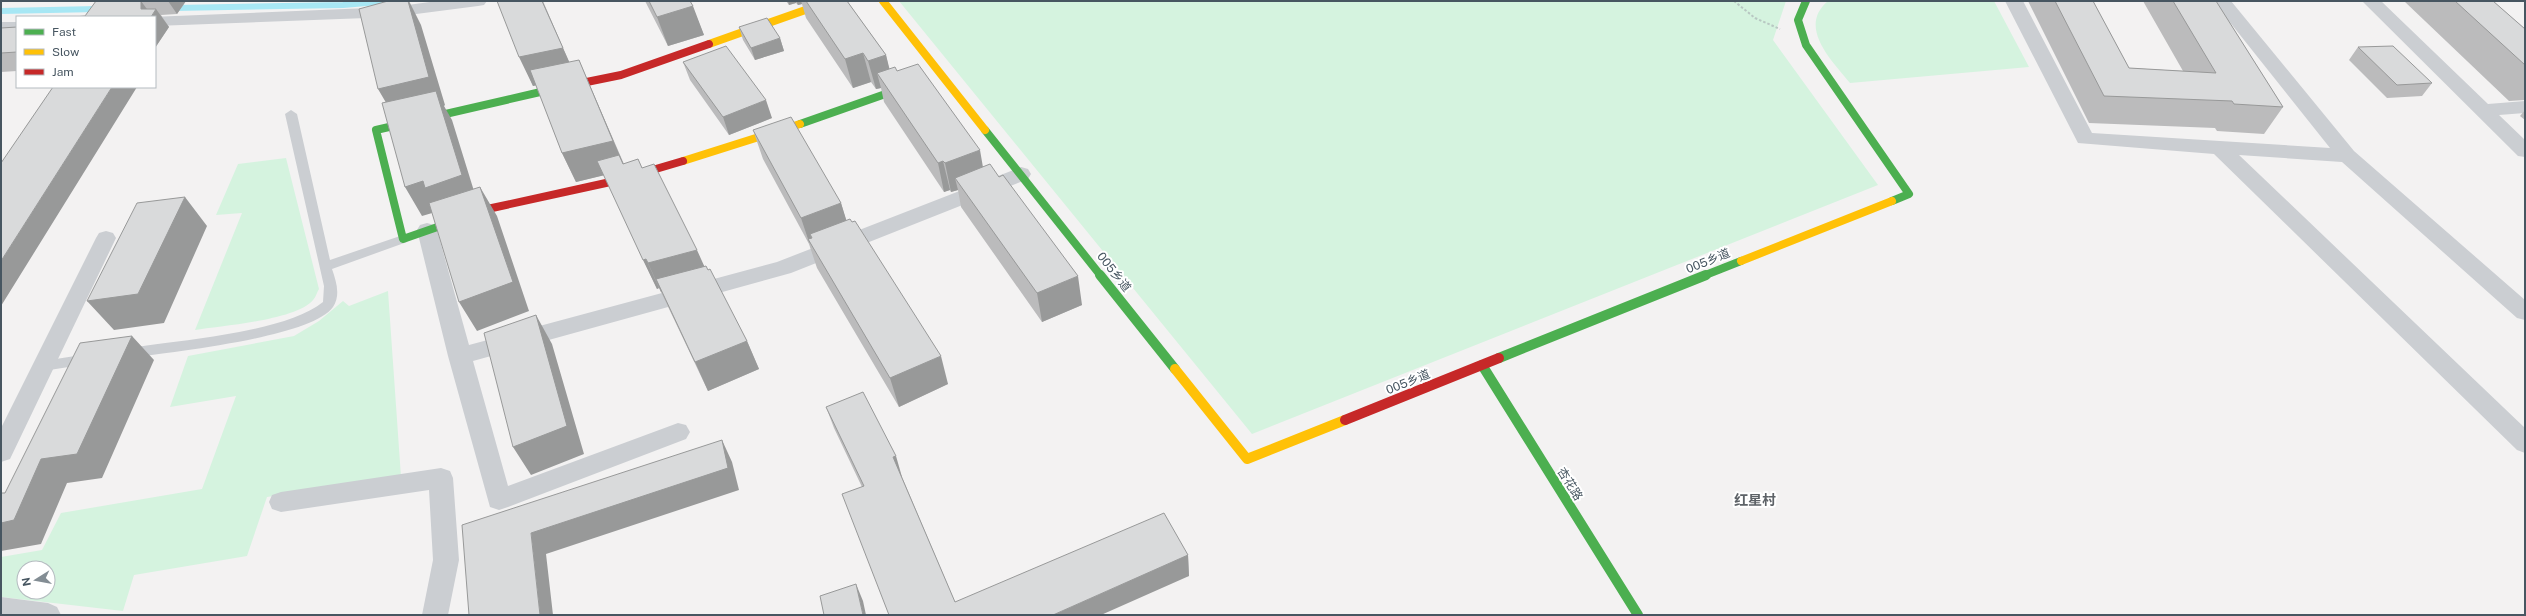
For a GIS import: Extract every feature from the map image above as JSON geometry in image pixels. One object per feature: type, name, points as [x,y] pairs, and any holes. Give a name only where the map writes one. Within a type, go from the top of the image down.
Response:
[{"type":"street","points":[[156,21],[393,12],[478,1]]},
{"type":"street","points":[[831,1],[621,75],[470,107],[376,130],[403,239],[491,208],[615,181],[757,139],[920,82]]},
{"type":"street","name":"005乡道","points":[[884,1],[938,76],[1021,174],[1247,459],[1909,194],[1806,46],[1798,20],[1806,1]]},
{"type":"street","points":[[2014,1],[2085,138],[2347,156]]},
{"type":"street","points":[[2222,1],[2347,156],[2525,312]]},
{"type":"street","points":[[2371,1],[2525,151]]},
{"type":"street","points":[[1,27],[16,27]]},
{"type":"street","points":[[2483,110],[2525,107]]},
{"type":"street","points":[[2220,148],[2525,443]]},
{"type":"street","points":[[459,356],[784,268],[1021,174]]},
{"type":"street","points":[[427,230],[459,356],[499,500],[678,432]]},
{"type":"street","points":[[1,452],[106,238]]},
{"type":"street","name":"杏花路","points":[[1482,365],[1638,615]]},
{"type":"street","points":[[281,502],[441,478],[446,560],[435,615]]},
{"type":"street","points":[[1,609],[48,615]]},
{"type":"lane","points":[[113,355],[261,332],[296,324],[327,306],[332,291],[325,267],[291,114]]},
{"type":"lane","points":[[325,267],[403,239]]},
{"type":"lane","points":[[43,366],[98,358]]},
{"type":"path","points":[[1734,1],[1742,9],[1773,28],[1802,34]]},
{"type":"green space","points":[[899,1],[1786,1],[1773,40],[1878,185],[1252,434]]},
{"type":"green space","points":[[1828,1],[1994,1],[2029,67],[1850,83],[1827,54],[1817,33],[1816,22],[1819,11]]},
{"type":"green space","points":[[286,158],[319,289],[316,296],[304,307],[291,313],[258,321],[195,330],[242,213],[216,215],[238,164]]},
{"type":"green space","points":[[388,291],[401,477],[267,497],[247,556],[134,575],[123,611],[27,600],[56,600],[56,560],[16,560],[16,599],[1,597],[1,557],[42,550],[61,513],[202,489],[236,396],[170,407],[188,356],[294,336],[319,321],[343,301],[349,306]]},
{"type":"building","points":[[96,1],[141,1],[141,9],[156,9],[152,16],[85,16]]},
{"type":"building","points":[[388,1],[408,1],[429,77],[378,89],[359,9]]},
{"type":"building","points":[[497,1],[542,1],[563,48],[519,57]]},
{"type":"building","points":[[649,1],[690,1],[693,6],[657,17]]},
{"type":"building","points":[[806,1],[847,1],[886,55],[868,61],[863,53],[845,59]]},
{"type":"building","points":[[2055,1],[2093,1],[2129,68],[2216,73],[2173,1],[2216,1],[2283,107],[2234,104],[2232,101],[2104,96]]},
{"type":"building","points":[[2455,1],[2493,1],[2525,29],[2525,65]]},
{"type":"building","points":[[767,18],[780,38],[751,48],[739,27]]},
{"type":"building","points":[[16,27],[16,52],[1,53],[1,28]]},
{"type":"building","points":[[726,46],[766,100],[723,117],[683,62]]},
{"type":"building","points":[[2393,46],[2432,83],[2397,85],[2358,47]]},
{"type":"building","points":[[579,60],[613,141],[562,153],[530,70]]},
{"type":"building","points":[[918,64],[980,150],[945,163],[943,161],[938,163],[877,73],[895,67],[897,71]]},
{"type":"building","points":[[52,88],[111,88],[1,261],[1,163]]},
{"type":"building","points":[[436,91],[462,175],[425,188],[423,181],[405,187],[382,103]]},
{"type":"building","points":[[791,117],[841,203],[801,218],[753,130]]},
{"type":"building","points":[[619,155],[623,164],[638,159],[642,168],[654,164],[697,250],[648,263],[646,259],[643,260],[597,161]]},
{"type":"building","points":[[990,164],[999,177],[1003,175],[1078,276],[1037,293],[955,178]]},
{"type":"building","points":[[480,187],[513,282],[459,302],[429,203]]},
{"type":"building","points":[[185,197],[138,294],[87,301],[137,203]]},
{"type":"building","points":[[850,219],[852,222],[855,221],[941,356],[890,378],[808,239],[812,238],[810,234]]},
{"type":"building","points":[[706,266],[708,270],[710,269],[747,341],[695,362],[656,279]]},
{"type":"building","points":[[536,315],[567,426],[513,447],[484,333]]},
{"type":"building","points":[[132,336],[77,454],[41,459],[14,520],[1,523],[1,493],[5,493],[80,343]]},
{"type":"building","points":[[863,392],[896,456],[893,457],[955,602],[1164,513],[1188,555],[1053,615],[889,615],[842,494],[864,486],[826,407]]},
{"type":"building","points":[[722,440],[728,468],[531,533],[540,615],[469,615],[462,525]]},
{"type":"building","points":[[856,584],[863,615],[824,615],[820,596]]},
{"type":"waterway","points":[[173,8],[343,5],[390,1]]},
{"type":"waterway","points":[[1,11],[98,9]]},
{"type":"traffic: fast","points":[[1806,1],[1798,20],[1806,45],[1909,194],[1892,201]]},
{"type":"traffic: fast","points":[[800,124],[911,85]]},
{"type":"traffic: fast","points":[[492,208],[403,239],[376,130],[562,87]]},
{"type":"traffic: fast","points":[[985,130],[1175,369]]},
{"type":"traffic: fast","points":[[1499,358],[1741,261]]},
{"type":"traffic: fast","points":[[1482,365],[1638,615]]},
{"type":"traffic: slow","points":[[709,44],[831,1]]},
{"type":"traffic: slow","points":[[883,1],[985,130]]},
{"type":"traffic: slow","points":[[683,161],[800,124]]},
{"type":"traffic: slow","points":[[1741,261],[1892,201]]},
{"type":"traffic: slow","points":[[1175,369],[1247,459],[1345,420]]},
{"type":"traffic: jam","points":[[562,87],[621,75],[709,44]]},
{"type":"traffic: jam","points":[[492,208],[615,181],[683,161]]},
{"type":"traffic: jam","points":[[1345,420],[1499,358]]},
{"type":"district","name":"红星村","points":[[1755,500]]}]
